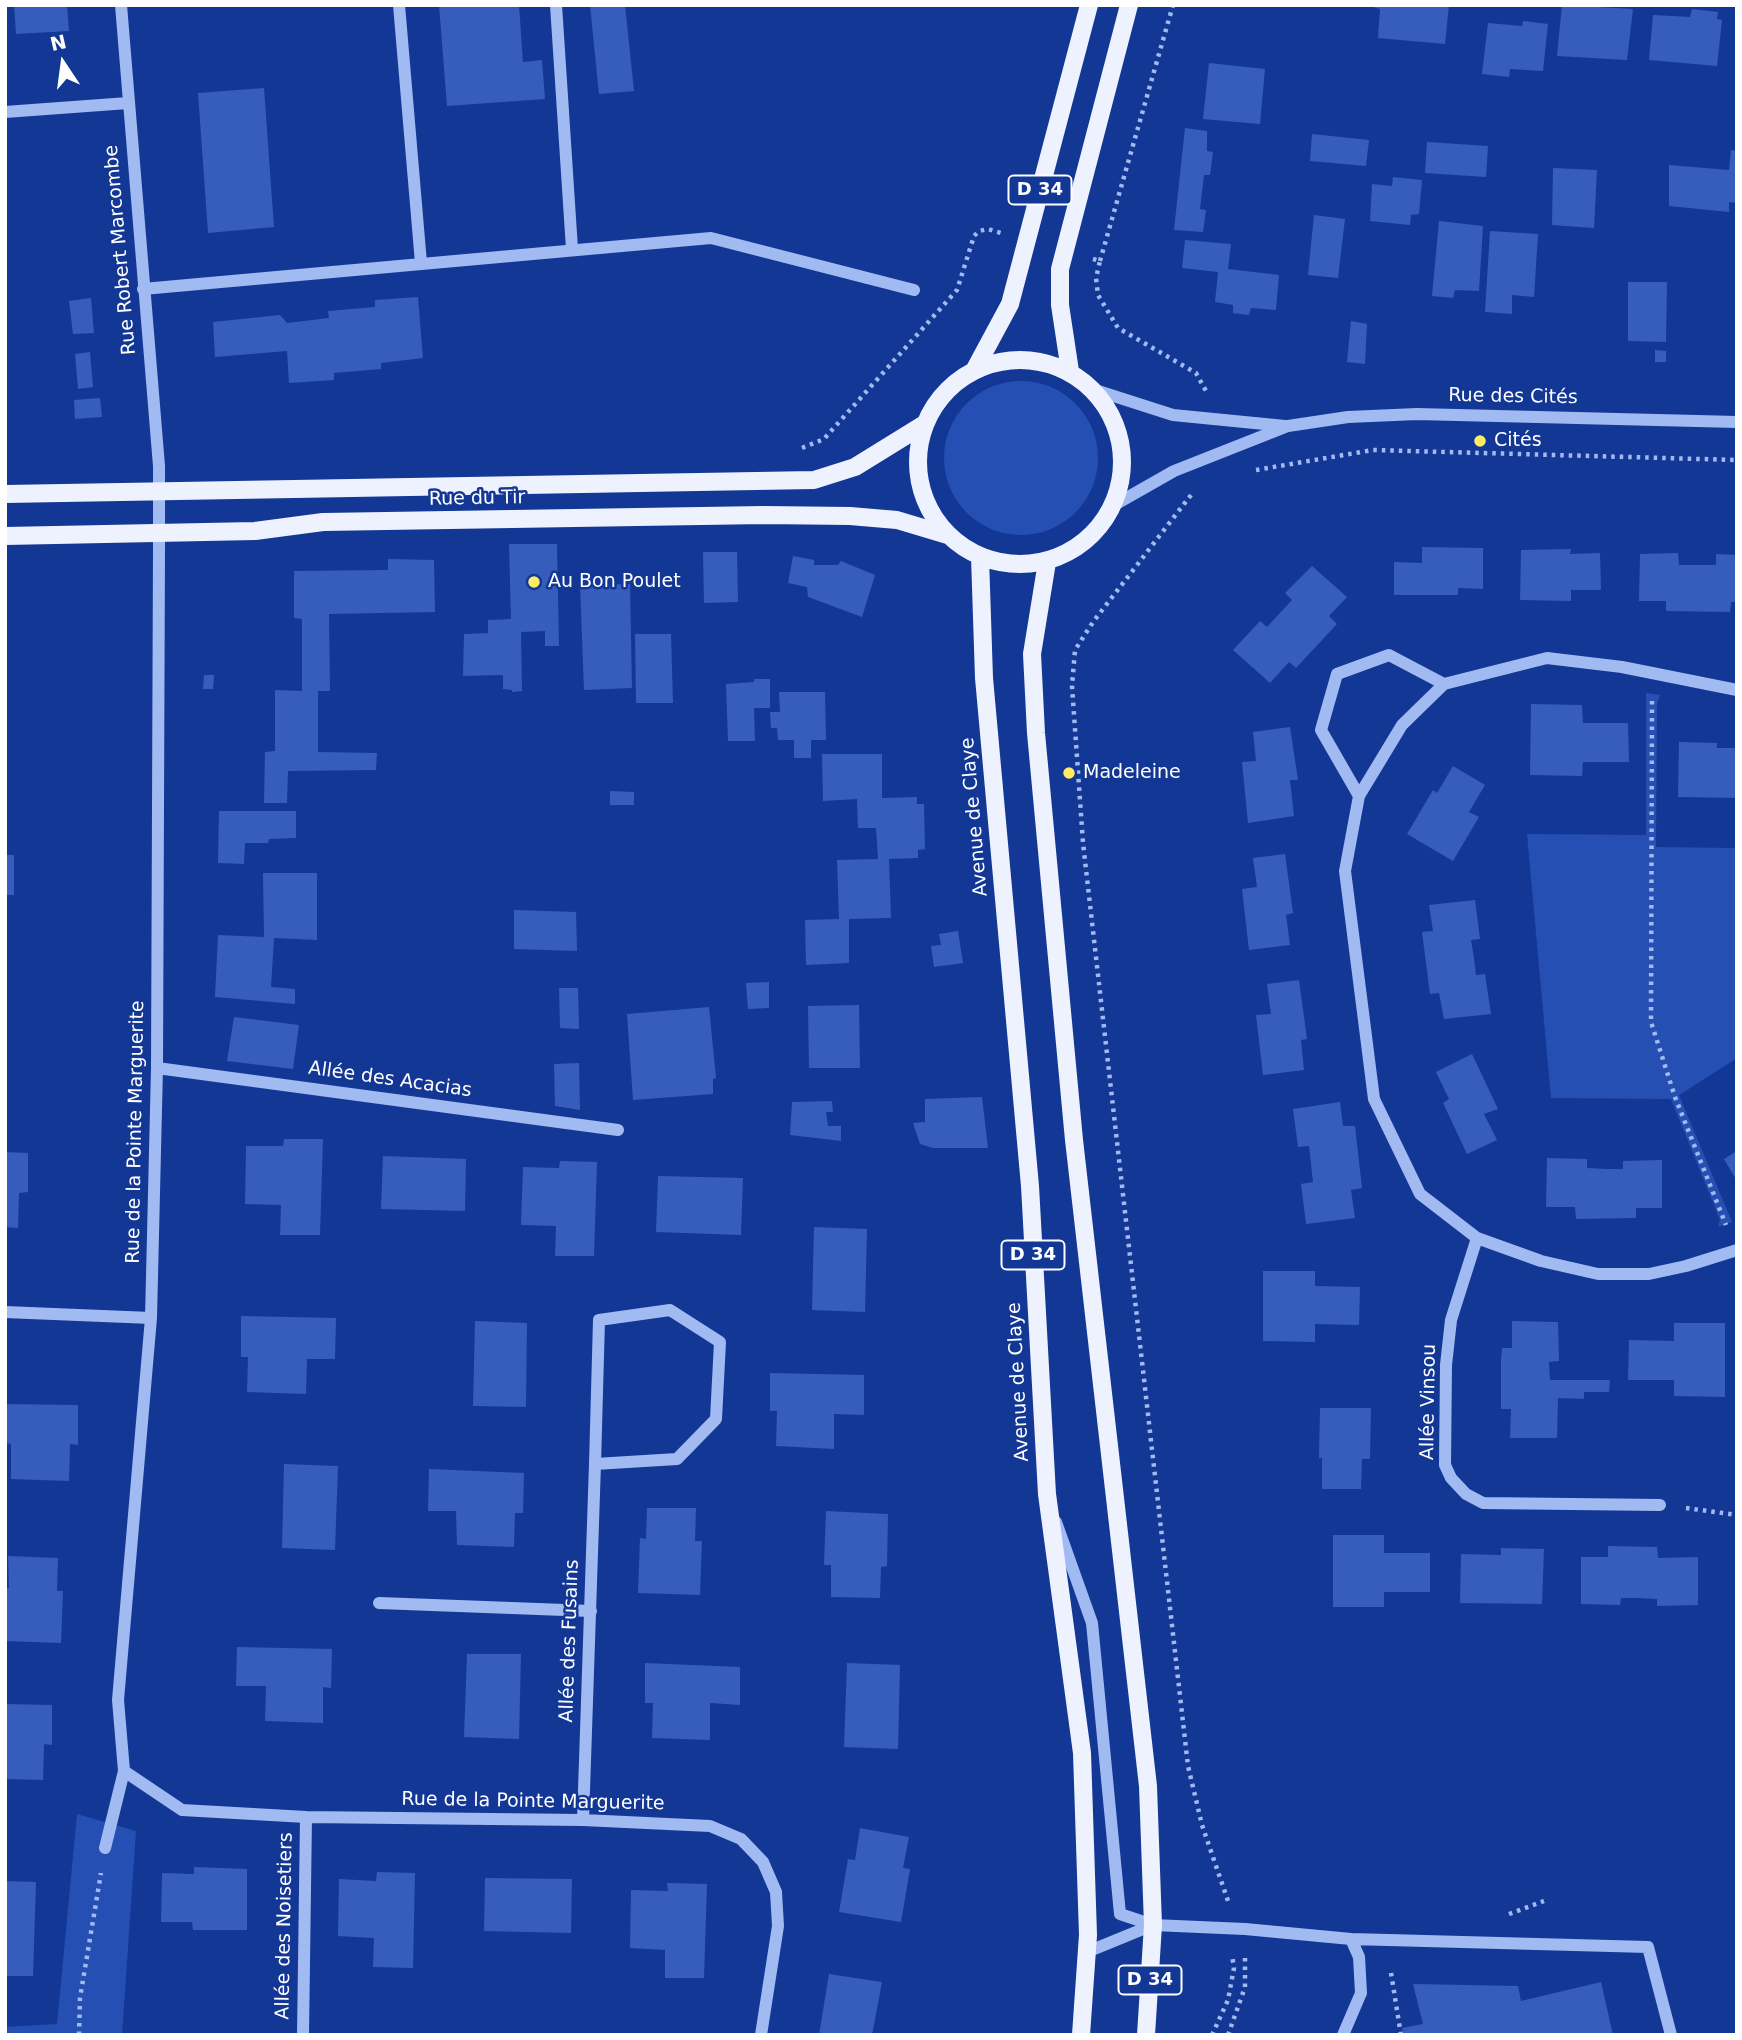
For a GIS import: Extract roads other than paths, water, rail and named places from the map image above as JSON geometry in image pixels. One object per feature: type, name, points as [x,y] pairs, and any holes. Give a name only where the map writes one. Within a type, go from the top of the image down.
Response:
[{"type":"main road","name":"D 34","points":[[975,369],[1010,304],[1089,5]]},
{"type":"main road","name":"D 34","points":[[1070,371],[1060,305],[1060,269],[1129,5]]},
{"type":"main road","points":[[1006,360],[1039,360],[1070,371],[1096,390],[1117,424],[1124,464],[1116,504],[1088,541],[1048,562],[1013,565],[980,558],[947,535],[925,503],[917,464],[923,425],[944,393],[975,369],[1006,360]]},
{"type":"main road","name":"Rue du Tir","points":[[5,494],[814,480],[855,467],[923,425]]},
{"type":"main road","name":"Rue du Tir","points":[[5,536],[255,531],[323,523],[764,515],[850,516],[897,520],[947,535]]},
{"type":"main road","name":"Avenue de Claye","points":[[980,558],[985,692],[1030,1185],[1046,1494],[1082,1753],[1088,1936],[1081,2035]]},
{"type":"main road","name":"D 34","points":[[1048,562],[1032,654],[1041,805],[1074,1140],[1148,1786],[1153,1926],[1146,2035]]},
{"type":"street","name":"Rue Robert Marcombe","points":[[121,5],[159,466],[158,492]]},
{"type":"street","points":[[399,5],[421,263]]},
{"type":"street","points":[[556,5],[572,249]]},
{"type":"street","points":[[5,112],[128,103]]},
{"type":"street","points":[[143,289],[711,238],[914,290]]},
{"type":"street","name":"Rue des Cités","points":[[1096,390],[1173,415],[1288,426]]},
{"type":"street","name":"Rue des Cités","points":[[1116,504],[1174,471],[1288,426],[1348,416],[1417,414],[1737,422]]},
{"type":"street","name":"Rue de la Pointe Marguerite","points":[[105,1848],[124,1771],[118,1700],[151,1318],[157,1068],[158,492]]},
{"type":"street","points":[[1359,796],[1321,730],[1337,674],[1389,655],[1444,684]]},
{"type":"street","points":[[1736,1250],[1686,1266],[1625,1276],[1569,1269],[1477,1238],[1420,1194],[1374,1099],[1345,872],[1359,796],[1402,725],[1444,684],[1547,658],[1653,673],[1737,690]]},
{"type":"street","name":"Allée des Acacias","points":[[157,1068],[618,1130]]},
{"type":"street","name":"Allée Vinsou","points":[[1477,1238],[1451,1320],[1446,1365],[1445,1465],[1451,1478],[1466,1494],[1483,1503],[1660,1505]]},
{"type":"street","name":"Allée des Fusains","points":[[583,1820],[599,1320],[670,1310],[720,1342],[716,1419],[677,1459],[595,1464]]},
{"type":"street","points":[[5,1312],[151,1318]]},
{"type":"street","points":[[1046,1494],[1092,1623],[1120,1914],[1153,1926],[1230,1928],[1351,1939],[1648,1947],[1671,2035]]},
{"type":"street","points":[[379,1603],[591,1611]]},
{"type":"street","name":"Rue de la Pointe Marguerite","points":[[124,1771],[182,1810],[306,1817],[583,1820],[710,1826],[741,1839],[763,1862],[776,1892],[778,1926],[761,2035]]},
{"type":"street","name":"Allée des Noisetiers","points":[[303,2035],[306,1817]]},
{"type":"street","points":[[1087,1952],[1153,1926]]},
{"type":"street","points":[[1343,2035],[1361,1993],[1359,1956],[1351,1939]]},
{"type":"place","name":"Cités","points":[[1480,441]]},
{"type":"place","name":"Au Bon Poulet","points":[[534,582]]},
{"type":"place","name":"Madeleine","points":[[1069,773]]}]
